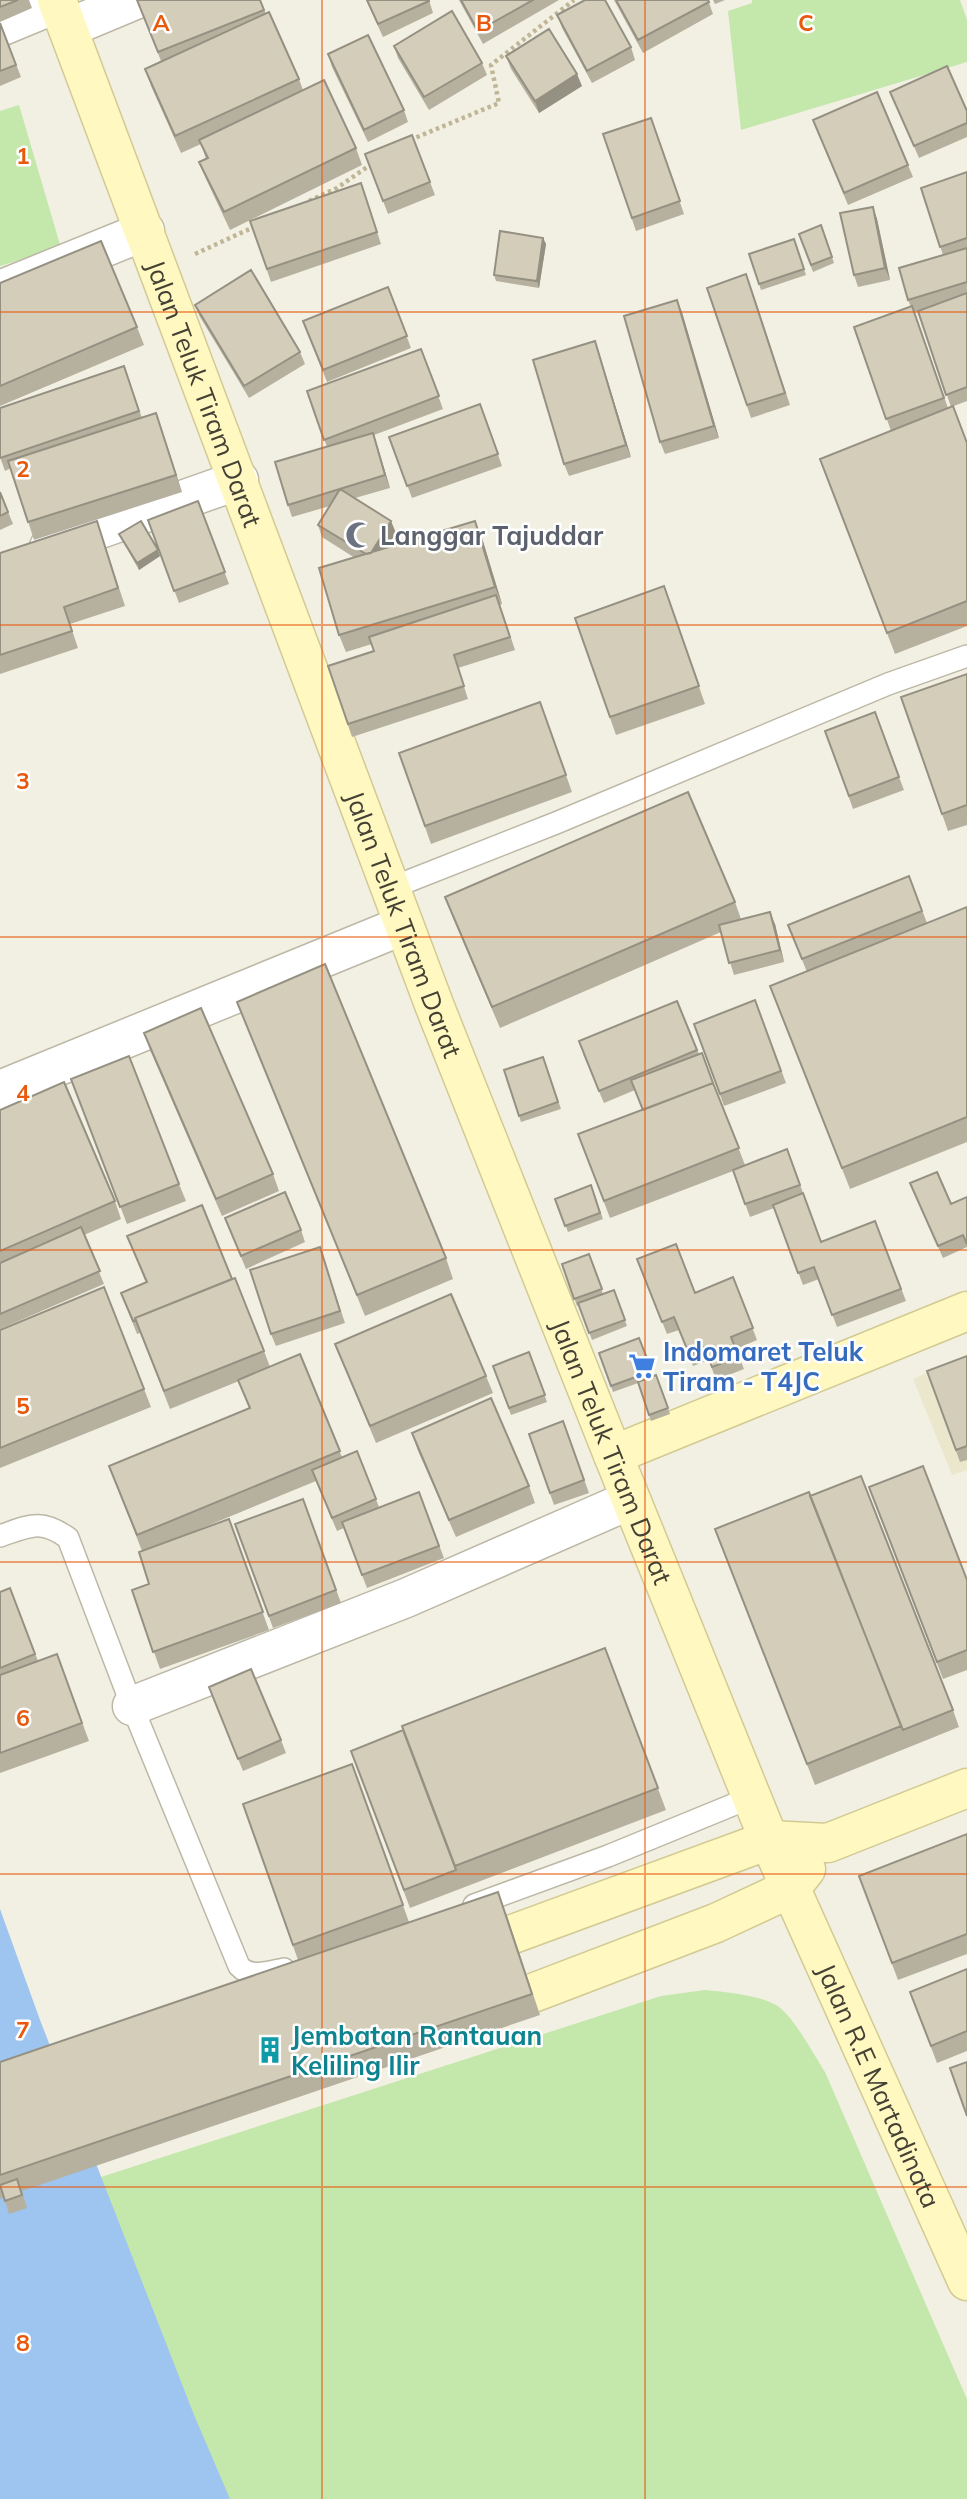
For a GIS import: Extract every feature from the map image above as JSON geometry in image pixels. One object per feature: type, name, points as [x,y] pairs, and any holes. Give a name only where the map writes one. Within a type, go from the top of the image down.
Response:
[{"type":"street","points":[[0,27],[61,10],[135,0]]},
{"type":"street","name":"Jalan Teluk Tiram Darat","points":[[61,10],[404,925],[612,1455],[769,1840]]},
{"type":"street","points":[[0,290],[145,231]]},
{"type":"street","points":[[20,558],[239,480]]},
{"type":"street","points":[[0,1090],[404,925]]},
{"type":"street","points":[[612,1455],[967,1311]]},
{"type":"street","points":[[132,1706],[406,1598],[630,1500]]},
{"type":"street","points":[[429,1964],[769,1840],[828,1843],[967,1788]]},
{"type":"street","name":"Jalan R.E Martadinata","points":[[769,1840],[967,2281]]},
{"type":"street","points":[[455,2021],[507,2004],[716,1923],[791,1888],[828,1843]]},
{"type":"lane","points":[[391,888],[555,823],[888,684],[967,656]]},
{"type":"lane","points":[[0,1536],[42,1524],[68,1538],[132,1706],[239,1966],[244,1971],[256,1974],[299,1966]]},
{"type":"lane","points":[[460,1910],[608,1856],[752,1797]]},
{"type":"path","points":[[400,144],[499,103],[491,65],[574,0]]},
{"type":"path","points":[[299,206],[337,188],[379,159]]},
{"type":"path","points":[[160,271],[261,224]]},
{"type":"shaded area","points":[[967,1355],[967,1470],[952,1475],[913,1379]]},
{"type":"green space","points":[[752,0],[960,0],[967,20],[967,62],[741,130],[728,11],[752,3]]},
{"type":"green space","points":[[19,105],[61,248],[0,266],[0,111]]},
{"type":"green space","points":[[705,1990],[751,1996],[776,2005],[796,2026],[825,2072],[967,2399],[967,2499],[223,2499],[169,2399],[101,2177],[661,1996]]},
{"type":"water","points":[[0,1909],[40,2020],[194,2415],[230,2499],[0,2499]]},
{"type":"building","points":[[0,0],[18,0],[0,7]]},
{"type":"building","points":[[137,0],[260,0],[264,10],[158,52]]},
{"type":"building","points":[[367,0],[429,0],[429,1],[378,24]]},
{"type":"building","points":[[461,0],[533,0],[478,31]]},
{"type":"building","points":[[585,0],[605,0],[631,47],[587,71],[557,15]]},
{"type":"building","points":[[616,0],[708,0],[709,2],[638,40]]},
{"type":"building","points":[[452,11],[482,63],[424,97],[394,46]]},
{"type":"building","points":[[269,12],[299,79],[175,136],[145,69]]},
{"type":"building","points":[[0,23],[16,65],[0,71]]},
{"type":"building","points":[[549,29],[577,74],[535,101],[506,56]]},
{"type":"building","points":[[368,35],[404,110],[364,130],[328,54]]},
{"type":"building","points":[[947,66],[967,111],[967,123],[914,146],[890,92]]},
{"type":"building","points":[[324,80],[356,148],[224,212],[199,162],[208,158],[199,140]]},
{"type":"building","points":[[877,92],[908,165],[844,193],[813,120]]},
{"type":"building","points":[[651,118],[680,201],[632,218],[603,134]]},
{"type":"building","points":[[412,135],[430,182],[383,201],[365,154]]},
{"type":"building","points":[[967,172],[967,238],[940,247],[921,188]]},
{"type":"building","points":[[361,183],[377,232],[267,269],[250,221]]},
{"type":"building","points":[[873,207],[885,268],[854,275],[840,213]]},
{"type":"building","points":[[821,225],[832,257],[811,265],[799,234]]},
{"type":"building","points":[[500,231],[543,238],[537,281],[494,275]]},
{"type":"building","points":[[794,239],[804,269],[759,284],[749,254]]},
{"type":"building","points":[[101,241],[137,327],[0,386],[0,283]]},
{"type":"building","points":[[967,248],[967,282],[908,300],[899,268]]},
{"type":"building","points":[[251,270],[300,352],[244,386],[195,305]]},
{"type":"building","points":[[746,274],[785,393],[747,405],[707,288]]},
{"type":"building","points":[[388,287],[407,336],[323,370],[303,321]]},
{"type":"building","points":[[967,293],[967,387],[946,395],[918,311]]},
{"type":"building","points":[[677,300],[714,426],[660,442],[624,316]]},
{"type":"building","points":[[912,306],[944,398],[886,419],[854,327]]},
{"type":"building","points":[[595,341],[626,445],[564,464],[533,360]]},
{"type":"building","points":[[421,349],[439,396],[324,440],[307,391]]},
{"type":"building","points":[[124,366],[139,411],[0,458],[0,408]]},
{"type":"building","points":[[480,404],[498,454],[407,486],[389,437]]},
{"type":"building","points":[[953,406],[967,443],[967,601],[887,633],[820,459]]},
{"type":"building","points":[[156,413],[176,475],[28,522],[8,461]]},
{"type":"building","points":[[373,433],[385,475],[288,505],[275,462]]},
{"type":"building","name":"Langgar Tajuddar","points":[[340,489],[391,521],[371,553],[366,554],[318,525]]},
{"type":"building","points":[[0,492],[8,512],[0,516]]},
{"type":"building","points":[[198,501],[225,572],[174,591],[148,520]]},
{"type":"building","points":[[97,521],[118,588],[64,607],[72,631],[0,655],[0,553]]},
{"type":"building","points":[[141,521],[158,550],[137,563],[119,534]]},
{"type":"building","points":[[475,521],[495,587],[339,635],[319,568]]},
{"type":"building","points":[[664,586],[699,686],[610,717],[575,618]]},
{"type":"building","points":[[496,595],[510,637],[454,655],[464,686],[348,724],[328,666],[374,651],[369,637]]},
{"type":"building","points":[[967,674],[967,805],[942,814],[901,697]]},
{"type":"building","points":[[540,702],[566,775],[425,826],[399,753]]},
{"type":"building","points":[[875,712],[899,777],[849,796],[825,731]]},
{"type":"building","points":[[688,792],[735,902],[492,1007],[445,897]]},
{"type":"building","points":[[909,876],[922,911],[802,959],[788,925]]},
{"type":"building","points":[[967,907],[967,1117],[842,1168],[770,986]]},
{"type":"building","points":[[770,912],[780,950],[729,963],[719,925]]},
{"type":"building","points":[[325,964],[446,1258],[357,1295],[237,1002]]},
{"type":"building","points":[[755,1000],[781,1071],[720,1094],[694,1024]]},
{"type":"building","points":[[677,1001],[697,1050],[599,1091],[579,1041]]},
{"type":"building","points":[[201,1008],[273,1174],[216,1199],[144,1033]]},
{"type":"building","points":[[702,1053],[713,1083],[643,1110],[631,1080]]},
{"type":"building","points":[[129,1056],[179,1184],[120,1207],[71,1079]]},
{"type":"building","points":[[543,1057],[558,1102],[519,1116],[504,1070]]},
{"type":"building","points":[[64,1082],[115,1201],[0,1251],[0,1110]]},
{"type":"building","points":[[713,1083],[739,1148],[604,1201],[578,1134]]},
{"type":"building","points":[[787,1149],[800,1185],[745,1204],[733,1170]]},
{"type":"building","points":[[937,1172],[951,1204],[967,1197],[967,1244],[963,1235],[938,1246],[910,1183]]},
{"type":"building","points":[[591,1185],[600,1213],[565,1226],[555,1199]]},
{"type":"building","points":[[285,1192],[301,1230],[241,1256],[225,1218]]},
{"type":"building","points":[[803,1193],[821,1242],[875,1221],[901,1289],[832,1315],[814,1267],[798,1273],[773,1205]]},
{"type":"building","points":[[202,1205],[232,1279],[133,1321],[121,1293],[147,1282],[127,1236]]},
{"type":"building","points":[[81,1227],[100,1271],[0,1314],[0,1263]]},
{"type":"building","points":[[676,1244],[695,1293],[733,1277],[753,1328],[731,1337],[739,1357],[712,1367],[704,1347],[689,1354],[674,1317],[662,1322],[637,1259]]},
{"type":"building","points":[[320,1247],[340,1311],[271,1334],[250,1270]]},
{"type":"building","points":[[589,1254],[602,1289],[574,1299],[562,1264]]},
{"type":"building","points":[[235,1278],[264,1351],[164,1391],[135,1318]]},
{"type":"building","points":[[104,1287],[144,1389],[0,1448],[0,1330]]},
{"type":"building","points":[[614,1290],[625,1320],[589,1333],[578,1303]]},
{"type":"building","points":[[451,1294],[486,1376],[370,1426],[335,1344]]},
{"type":"building","points":[[639,1338],[652,1371],[611,1386],[599,1353]]},
{"type":"building","points":[[529,1352],[545,1395],[509,1408],[493,1366]]},
{"type":"building","points":[[300,1354],[340,1451],[137,1535],[109,1466],[250,1408],[238,1380]]},
{"type":"building","points":[[967,1356],[967,1446],[956,1450],[927,1371]]},
{"type":"building","points":[[656,1375],[668,1408],[649,1415],[638,1382]]},
{"type":"building","points":[[491,1398],[529,1486],[449,1520],[412,1433]]},
{"type":"building","points":[[563,1421],[584,1480],[550,1493],[529,1434]]},
{"type":"building","points":[[357,1451],[376,1499],[332,1518],[312,1470]]},
{"type":"building","points":[[923,1466],[967,1580],[967,1650],[937,1662],[869,1487]]},
{"type":"building","points":[[861,1476],[953,1710],[903,1730],[810,1496]]},
{"type":"building","points":[[419,1492],[439,1546],[362,1575],[342,1522]]},
{"type":"building","points":[[809,1492],[901,1726],[807,1764],[715,1529]]},
{"type":"building","points":[[303,1499],[336,1590],[269,1616],[235,1524]]},
{"type":"building","points":[[229,1519],[263,1612],[153,1652],[132,1590],[149,1584],[139,1552]]},
{"type":"building","points":[[10,1588],[35,1654],[0,1668],[0,1592]]},
{"type":"building","points":[[605,1648],[658,1788],[455,1866],[402,1726]]},
{"type":"building","points":[[57,1654],[82,1723],[0,1753],[0,1675]]},
{"type":"building","points":[[251,1669],[281,1740],[238,1759],[209,1687]]},
{"type":"building","points":[[403,1730],[456,1870],[404,1890],[351,1751]]},
{"type":"building","points":[[352,1764],[403,1905],[293,1945],[243,1804]]},
{"type":"building","points":[[967,1834],[967,1934],[892,1963],[859,1876]]},
{"type":"building","name":"Jembatan Rantauan Keliling Ilir","points":[[498,1892],[532,1994],[0,2175],[0,2062]]},
{"type":"building","points":[[967,1969],[967,2031],[931,2046],[910,1992]]},
{"type":"building","points":[[967,2062],[967,2116],[950,2068]]},
{"type":"building","points":[[17,2179],[22,2195],[5,2201],[0,2185]]},
{"type":"place","name":"Langgar Tajuddar","points":[[359,535]]},
{"type":"place","name":"Indomaret Teluk Tiram - T4JC","points":[[642,1366]]},
{"type":"place","name":"Jembatan Rantauan Keliling Ilir","points":[[270,2050]]}]
